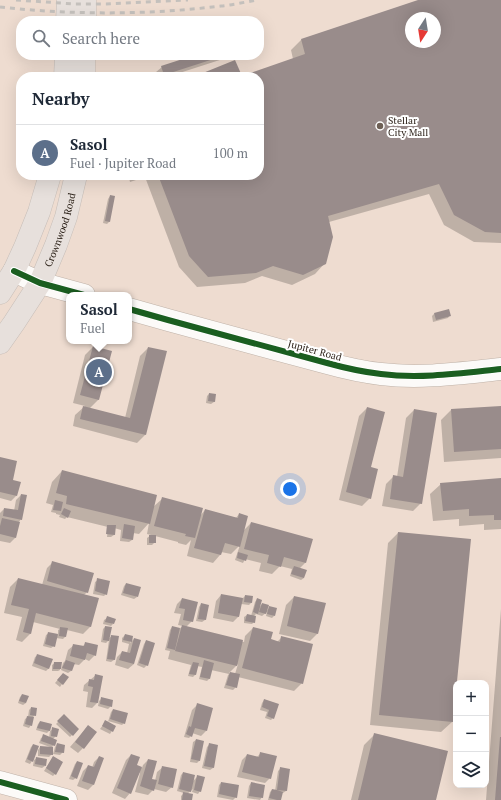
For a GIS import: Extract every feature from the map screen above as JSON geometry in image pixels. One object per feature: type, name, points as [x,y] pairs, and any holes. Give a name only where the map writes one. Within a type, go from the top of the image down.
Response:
[{"type":"main road","points":[[67,16],[68,0]]},
{"type":"main road","points":[[85,0],[85,16]]},
{"type":"main road","points":[[64,72],[66,60]]},
{"type":"main road","points":[[84,60],[84,72]]},
{"type":"main road","points":[[0,293],[14,271],[25,247],[39,212],[49,180]]},
{"type":"main road","name":"Crownwood Road","points":[[0,343],[40,283],[66,217],[75,180]]},
{"type":"street","points":[[14,271],[40,283],[73,292]]},
{"type":"street","name":"Jupiter Road","points":[[132,310],[353,370],[406,376],[439,375],[501,369]]},
{"type":"street","points":[[0,782],[66,800]]},
{"type":"building","name":"Stellar City Mall","points":[[418,0],[501,0],[501,233],[485,232],[454,215],[439,184],[328,216],[333,237],[326,264],[303,275],[273,266],[256,273],[208,277],[189,256],[160,180],[264,180],[264,72],[253,72],[305,54],[301,39]]},
{"type":"building","points":[[180,60],[210,60],[173,72],[163,72],[161,66]]},
{"type":"building","name":"Stellar City Mall","points":[[235,60],[240,72],[205,72]]},
{"type":"building","points":[[110,195],[115,196],[110,222],[105,221]]},
{"type":"building","points":[[449,309],[451,316],[436,320],[434,313]]},
{"type":"building","points":[[93,346],[112,351],[99,400],[80,395]]},
{"type":"building","points":[[148,347],[167,351],[146,435],[80,419],[83,406],[130,418]]},
{"type":"building","points":[[209,393],[216,394],[215,402],[208,401]]},
{"type":"building","points":[[501,406],[501,449],[454,452],[451,409]]},
{"type":"building","points":[[367,407],[385,412],[371,467],[378,469],[371,499],[346,492]]},
{"type":"building","points":[[414,409],[437,413],[422,504],[390,499],[393,475],[403,477]]},
{"type":"building","points":[[0,457],[17,461],[13,480],[21,482],[17,496],[0,492]]},
{"type":"building","points":[[62,470],[157,495],[150,524],[66,504],[67,496],[56,493]]},
{"type":"building","points":[[501,478],[501,520],[494,520],[494,515],[469,516],[469,509],[443,511],[440,483]]},
{"type":"building","points":[[21,494],[27,495],[22,520],[3,516],[4,508],[18,510]]},
{"type":"building","points":[[162,497],[203,508],[195,538],[185,536],[186,534],[154,526]]},
{"type":"building","points":[[55,500],[63,502],[61,511],[53,510]]},
{"type":"building","points":[[64,508],[71,511],[68,518],[61,514]]},
{"type":"building","points":[[205,509],[238,518],[239,513],[248,516],[240,547],[225,543],[221,555],[194,548]]},
{"type":"building","points":[[2,518],[20,522],[16,538],[0,534]]},
{"type":"building","points":[[251,522],[313,539],[306,563],[284,557],[281,567],[267,563],[269,555],[244,549]]},
{"type":"building","points":[[124,524],[135,526],[133,540],[122,538]]},
{"type":"building","points":[[107,525],[116,525],[115,535],[106,534]]},
{"type":"building","points":[[398,532],[471,539],[457,680],[453,680],[453,722],[379,715]]},
{"type":"building","points":[[149,535],[156,535],[156,543],[149,543]]},
{"type":"building","points":[[238,552],[248,555],[246,561],[237,558]]},
{"type":"building","points":[[52,561],[94,573],[88,593],[47,581]]},
{"type":"building","points":[[294,566],[307,570],[304,578],[291,574]]},
{"type":"building","points":[[18,578],[99,598],[91,627],[36,613],[31,634],[23,632],[29,609],[11,605]]},
{"type":"building","points":[[97,578],[110,581],[107,595],[95,591]]},
{"type":"building","points":[[126,583],[141,587],[138,597],[123,593]]},
{"type":"building","points":[[221,594],[243,598],[239,617],[218,613]]},
{"type":"building","points":[[245,595],[253,596],[252,603],[244,602]]},
{"type":"building","points":[[294,596],[326,603],[318,634],[287,626]]},
{"type":"building","points":[[182,598],[198,602],[193,622],[183,620],[185,609],[179,608]]},
{"type":"building","points":[[257,598],[262,600],[258,614],[253,612]]},
{"type":"building","points":[[201,603],[209,605],[206,620],[198,619]]},
{"type":"building","points":[[262,603],[269,605],[266,614],[259,612]]},
{"type":"building","points":[[269,606],[277,608],[275,616],[267,614]]},
{"type":"building","points":[[247,614],[256,616],[255,623],[245,621]]},
{"type":"building","points":[[107,616],[116,619],[114,624],[105,622]]},
{"type":"building","points":[[182,625],[243,640],[237,666],[175,651]]},
{"type":"building","points":[[105,626],[112,627],[109,641],[103,640]]},
{"type":"building","points":[[172,626],[180,628],[175,650],[167,648]]},
{"type":"building","points":[[60,627],[68,628],[66,637],[59,636]]},
{"type":"building","points":[[253,627],[273,632],[271,639],[280,642],[281,636],[313,644],[303,684],[242,668]]},
{"type":"building","points":[[48,632],[58,634],[55,647],[45,644]]},
{"type":"building","points":[[125,634],[133,636],[132,642],[123,640]]},
{"type":"building","points":[[111,635],[119,636],[115,660],[107,659]]},
{"type":"building","points":[[134,638],[141,640],[134,664],[119,660],[122,651],[130,653]]},
{"type":"building","points":[[146,640],[155,643],[148,666],[139,663]]},
{"type":"building","points":[[85,642],[98,645],[96,656],[87,653],[85,660],[70,656],[73,644],[84,646]]},
{"type":"building","points":[[37,654],[53,659],[49,669],[34,663]]},
{"type":"building","points":[[66,660],[75,663],[72,671],[62,668]]},
{"type":"building","points":[[204,660],[214,663],[210,679],[200,677]]},
{"type":"building","points":[[54,662],[62,662],[61,669],[53,669]]},
{"type":"building","points":[[193,662],[199,663],[196,675],[189,674]]},
{"type":"building","points":[[230,672],[240,674],[237,688],[226,685]]},
{"type":"building","points":[[63,673],[69,677],[63,685],[57,680]]},
{"type":"building","points":[[95,674],[103,676],[98,703],[90,702],[93,687],[88,686],[89,679],[94,680]]},
{"type":"building","points":[[22,694],[29,696],[26,703],[19,701]]},
{"type":"building","points":[[101,697],[113,700],[112,707],[100,704]]},
{"type":"building","points":[[264,699],[279,704],[274,719],[267,716],[269,710],[262,707]]},
{"type":"building","points":[[197,703],[213,708],[207,731],[195,728],[192,737],[186,734],[189,726],[191,727]]},
{"type":"building","points":[[31,707],[37,708],[36,716],[30,715]]},
{"type":"building","points":[[113,709],[128,713],[125,724],[110,719]]},
{"type":"building","points":[[64,714],[79,729],[73,736],[57,721]]},
{"type":"building","points":[[27,716],[34,717],[32,726],[25,724]]},
{"type":"building","points":[[105,720],[116,726],[113,732],[102,726]]},
{"type":"building","points":[[40,721],[52,724],[50,731],[37,728]]},
{"type":"building","points":[[88,725],[97,732],[84,749],[75,742]]},
{"type":"building","points":[[52,727],[59,729],[57,737],[51,736]]},
{"type":"building","points":[[374,733],[448,751],[436,800],[358,800]]},
{"type":"building","points":[[43,734],[57,740],[55,746],[41,741]]},
{"type":"building","points":[[500,737],[501,800],[495,800]]},
{"type":"building","points":[[196,739],[204,741],[200,761],[191,759]]},
{"type":"building","points":[[57,743],[65,745],[64,753],[55,752]]},
{"type":"building","points":[[209,743],[218,745],[214,768],[204,766]]},
{"type":"building","points":[[33,744],[39,746],[33,762],[27,759]]},
{"type":"building","points":[[40,746],[53,747],[53,755],[40,754]]},
{"type":"building","points":[[260,752],[277,756],[271,779],[242,772],[247,754],[259,757]]},
{"type":"building","points":[[131,754],[140,757],[137,765],[142,767],[131,794],[117,788]]},
{"type":"building","points":[[53,756],[63,762],[56,775],[46,768]]},
{"type":"building","points":[[99,756],[104,758],[94,785],[82,781],[88,765],[94,767]]},
{"type":"building","points":[[36,757],[47,759],[46,766],[35,764]]},
{"type":"building","points":[[148,759],[157,761],[152,779],[157,780],[154,791],[140,786]]},
{"type":"building","points":[[77,761],[83,763],[77,779],[71,776]]},
{"type":"building","points":[[162,766],[177,769],[173,788],[158,784]]},
{"type":"building","points":[[280,767],[290,769],[287,791],[277,790]]},
{"type":"building","points":[[183,772],[195,775],[191,792],[179,789]]},
{"type":"building","points":[[197,775],[205,777],[201,792],[194,790]]},
{"type":"building","points":[[221,782],[239,785],[237,798],[219,794]]},
{"type":"building","points":[[251,782],[265,785],[263,798],[249,796]]},
{"type":"building","points":[[272,789],[283,792],[281,800],[269,798]]},
{"type":"building","points":[[183,792],[193,794],[192,800],[182,800]]},
{"type":"railway","points":[[16,0],[75,4],[188,0]]},
{"type":"railway","points":[[0,7],[27,10],[110,13],[194,9],[257,0]]},
{"type":"cycle path","points":[[14,271],[40,283],[73,292]]},
{"type":"cycle path","points":[[132,310],[354,370],[381,374],[426,376],[501,369]]},
{"type":"cycle path","points":[[0,782],[66,800]]},
{"type":"place","name":"Stellar City Mall","points":[[380,126]]},
{"type":"place","name":"Sasol","points":[[99,372]]}]
